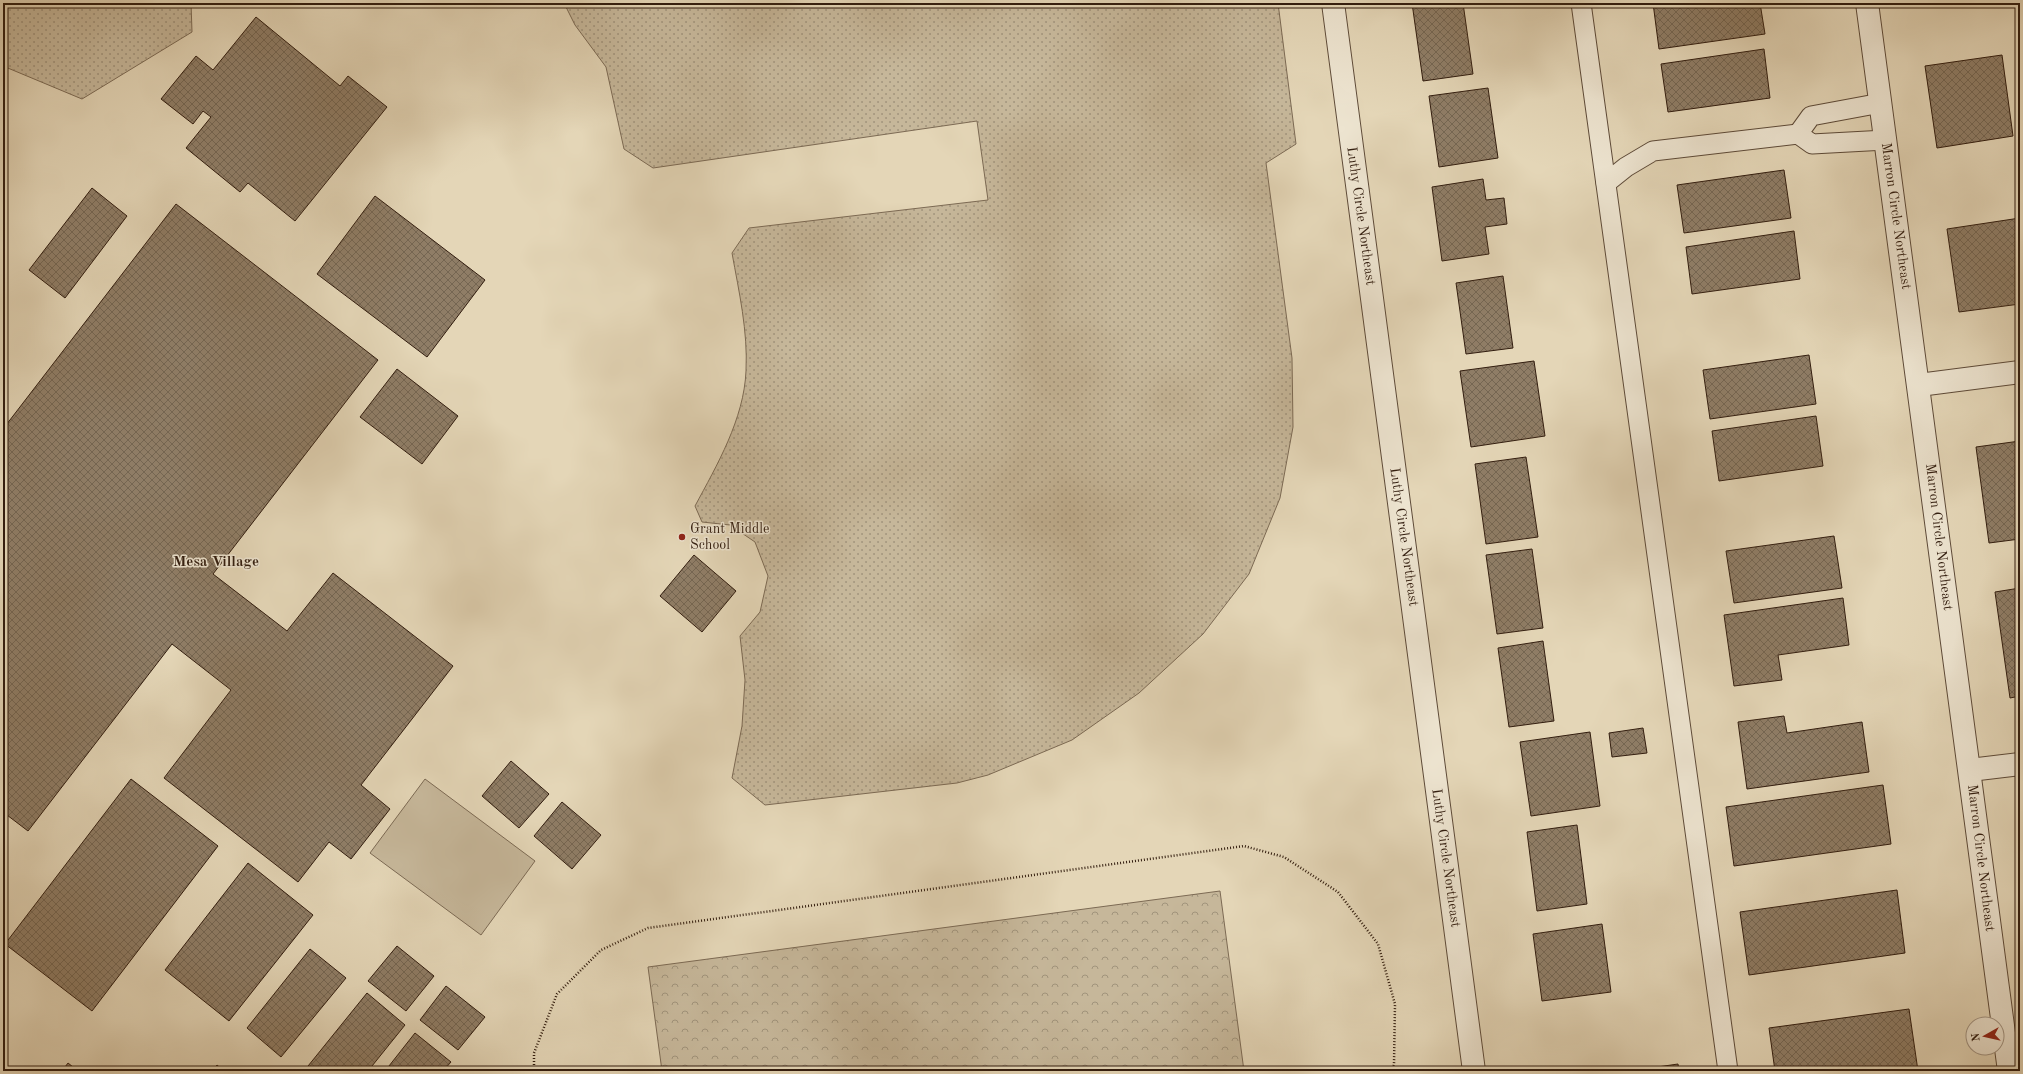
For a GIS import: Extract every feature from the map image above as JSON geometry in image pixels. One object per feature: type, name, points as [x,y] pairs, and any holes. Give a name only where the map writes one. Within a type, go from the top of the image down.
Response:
[{"type":"street","name":"Luthy Circle Northeast","points":[[1333,3],[1474,1071]]},
{"type":"street","name":"Marron Circle Northeast","points":[[1867,3],[1970,770],[2008,1071]]},
{"type":"street","points":[[1919,385],[2020,372]]},
{"type":"street","points":[[1970,770],[2020,764]]},
{"type":"lane","points":[[1581,3],[1728,1071]]},
{"type":"lane","points":[[1798,134],[1811,116],[1881,103]]},
{"type":"lane","points":[[1606,183],[1626,167],[1653,151],[1798,134],[1812,144],[1886,140]]},
{"type":"path","points":[[534,1071],[534,1053],[557,994],[601,950],[648,928],[1244,846],[1284,857],[1338,892],[1378,944],[1395,1004],[1394,1065],[1391,1071]]},
{"type":"green space","points":[[3,3],[191,3],[192,32],[82,99],[3,66]]},
{"type":"green space","points":[[564,3],[1278,3],[1296,144],[1266,163],[1292,358],[1293,427],[1280,498],[1249,574],[1203,634],[1139,693],[1072,740],[988,775],[957,783],[765,805],[732,778],[742,726],[745,680],[740,636],[760,612],[768,576],[755,542],[730,525],[702,522],[695,506],[728,441],[735,424],[744,389],[746,371],[746,341],[732,253],[749,228],[988,200],[977,121],[653,168],[624,149],[606,67],[575,25]]},
{"type":"green space","points":[[425,779],[535,861],[481,935],[370,853]]},
{"type":"green space","points":[[1220,891],[1244,1071],[662,1071],[648,967]]},
{"type":"building","points":[[1412,3],[1463,3],[1473,74],[1423,81]]},
{"type":"building","points":[[1653,3],[1760,3],[1765,34],[1659,49]]},
{"type":"building","points":[[256,17],[340,86],[348,76],[387,107],[295,221],[248,183],[240,192],[186,148],[211,117],[203,111],[193,124],[161,99],[196,56],[213,70]]},
{"type":"building","points":[[1764,49],[1770,98],[1668,112],[1661,64]]},
{"type":"building","points":[[2002,55],[2013,136],[1937,148],[1925,66]]},
{"type":"building","points":[[1488,88],[1498,158],[1439,167],[1429,96]]},
{"type":"building","points":[[1784,170],[1791,218],[1684,233],[1677,185]]},
{"type":"building","points":[[1483,179],[1486,200],[1504,198],[1507,224],[1485,227],[1489,254],[1442,261],[1432,187]]},
{"type":"building","points":[[92,188],[127,216],[65,298],[29,270]]},
{"type":"building","points":[[375,196],[485,280],[427,357],[317,274]]},
{"type":"building","points":[[176,204],[378,360],[213,574],[287,631],[333,573],[453,666],[361,785],[390,809],[351,859],[329,842],[298,882],[164,778],[231,690],[172,644],[28,831],[3,812],[3,429]]},
{"type":"building","points":[[2020,218],[2020,304],[1959,312],[1947,229]]},
{"type":"building","points":[[1794,231],[1800,279],[1692,294],[1686,247]]},
{"type":"building","points":[[1503,276],[1513,348],[1466,354],[1456,283]]},
{"type":"building","points":[[1809,355],[1816,404],[1710,419],[1703,370]]},
{"type":"building","points":[[1534,361],[1545,436],[1471,447],[1460,371]]},
{"type":"building","points":[[397,369],[458,416],[422,464],[360,417]]},
{"type":"building","points":[[1816,416],[1823,466],[1719,481],[1712,431]]},
{"type":"building","points":[[2020,441],[2020,539],[1989,543],[1976,447]]},
{"type":"building","points":[[1526,457],[1538,537],[1486,544],[1475,464]]},
{"type":"building","points":[[1834,536],[1842,588],[1734,603],[1726,551]]},
{"type":"building","points":[[1532,549],[1543,628],[1497,634],[1486,555]]},
{"type":"building","points":[[694,555],[736,591],[702,632],[660,596]]},
{"type":"building","points":[[2020,588],[2020,696],[2010,698],[1995,592]]},
{"type":"building","points":[[1843,598],[1849,645],[1778,655],[1782,680],[1734,686],[1724,615]]},
{"type":"building","points":[[1543,641],[1554,721],[1509,727],[1498,648]]},
{"type":"building","points":[[1784,716],[1787,733],[1862,722],[1869,772],[1747,789],[1738,722]]},
{"type":"building","points":[[1643,728],[1647,753],[1612,757],[1609,733]]},
{"type":"building","points":[[1590,732],[1600,806],[1531,816],[1520,742]]},
{"type":"building","points":[[511,761],[549,794],[519,828],[482,796]]},
{"type":"building","points":[[131,779],[218,846],[92,1011],[5,944]]},
{"type":"building","points":[[1883,785],[1891,844],[1734,866],[1726,807]]},
{"type":"building","points":[[562,802],[601,835],[572,869],[534,836]]},
{"type":"building","points":[[1577,825],[1587,904],[1537,911],[1527,832]]},
{"type":"building","points":[[248,863],[313,915],[229,1021],[165,970]]},
{"type":"building","points":[[1897,890],[1905,953],[1749,975],[1740,912]]},
{"type":"building","points":[[1602,924],[1611,992],[1542,1001],[1533,934]]},
{"type":"building","points":[[397,946],[434,976],[406,1011],[368,981]]},
{"type":"building","points":[[310,949],[346,978],[281,1057],[247,1028]]},
{"type":"building","points":[[446,986],[485,1017],[458,1050],[420,1020]]},
{"type":"building","points":[[367,993],[405,1025],[368,1071],[304,1071]]},
{"type":"building","points":[[1909,1009],[1918,1071],[1775,1071],[1769,1028]]},
{"type":"building","points":[[415,1033],[451,1062],[443,1071],[385,1071]]},
{"type":"building","points":[[68,1063],[78,1071],[62,1071]]},
{"type":"building","points":[[1678,1064],[1679,1071],[1630,1071]]},
{"type":"building","points":[[217,1065],[224,1071],[212,1071]]},
{"type":"place","name":"Grant Middle School","points":[[682,537]]},
{"type":"district","name":"Mesa Village","points":[[216,562]]}]
